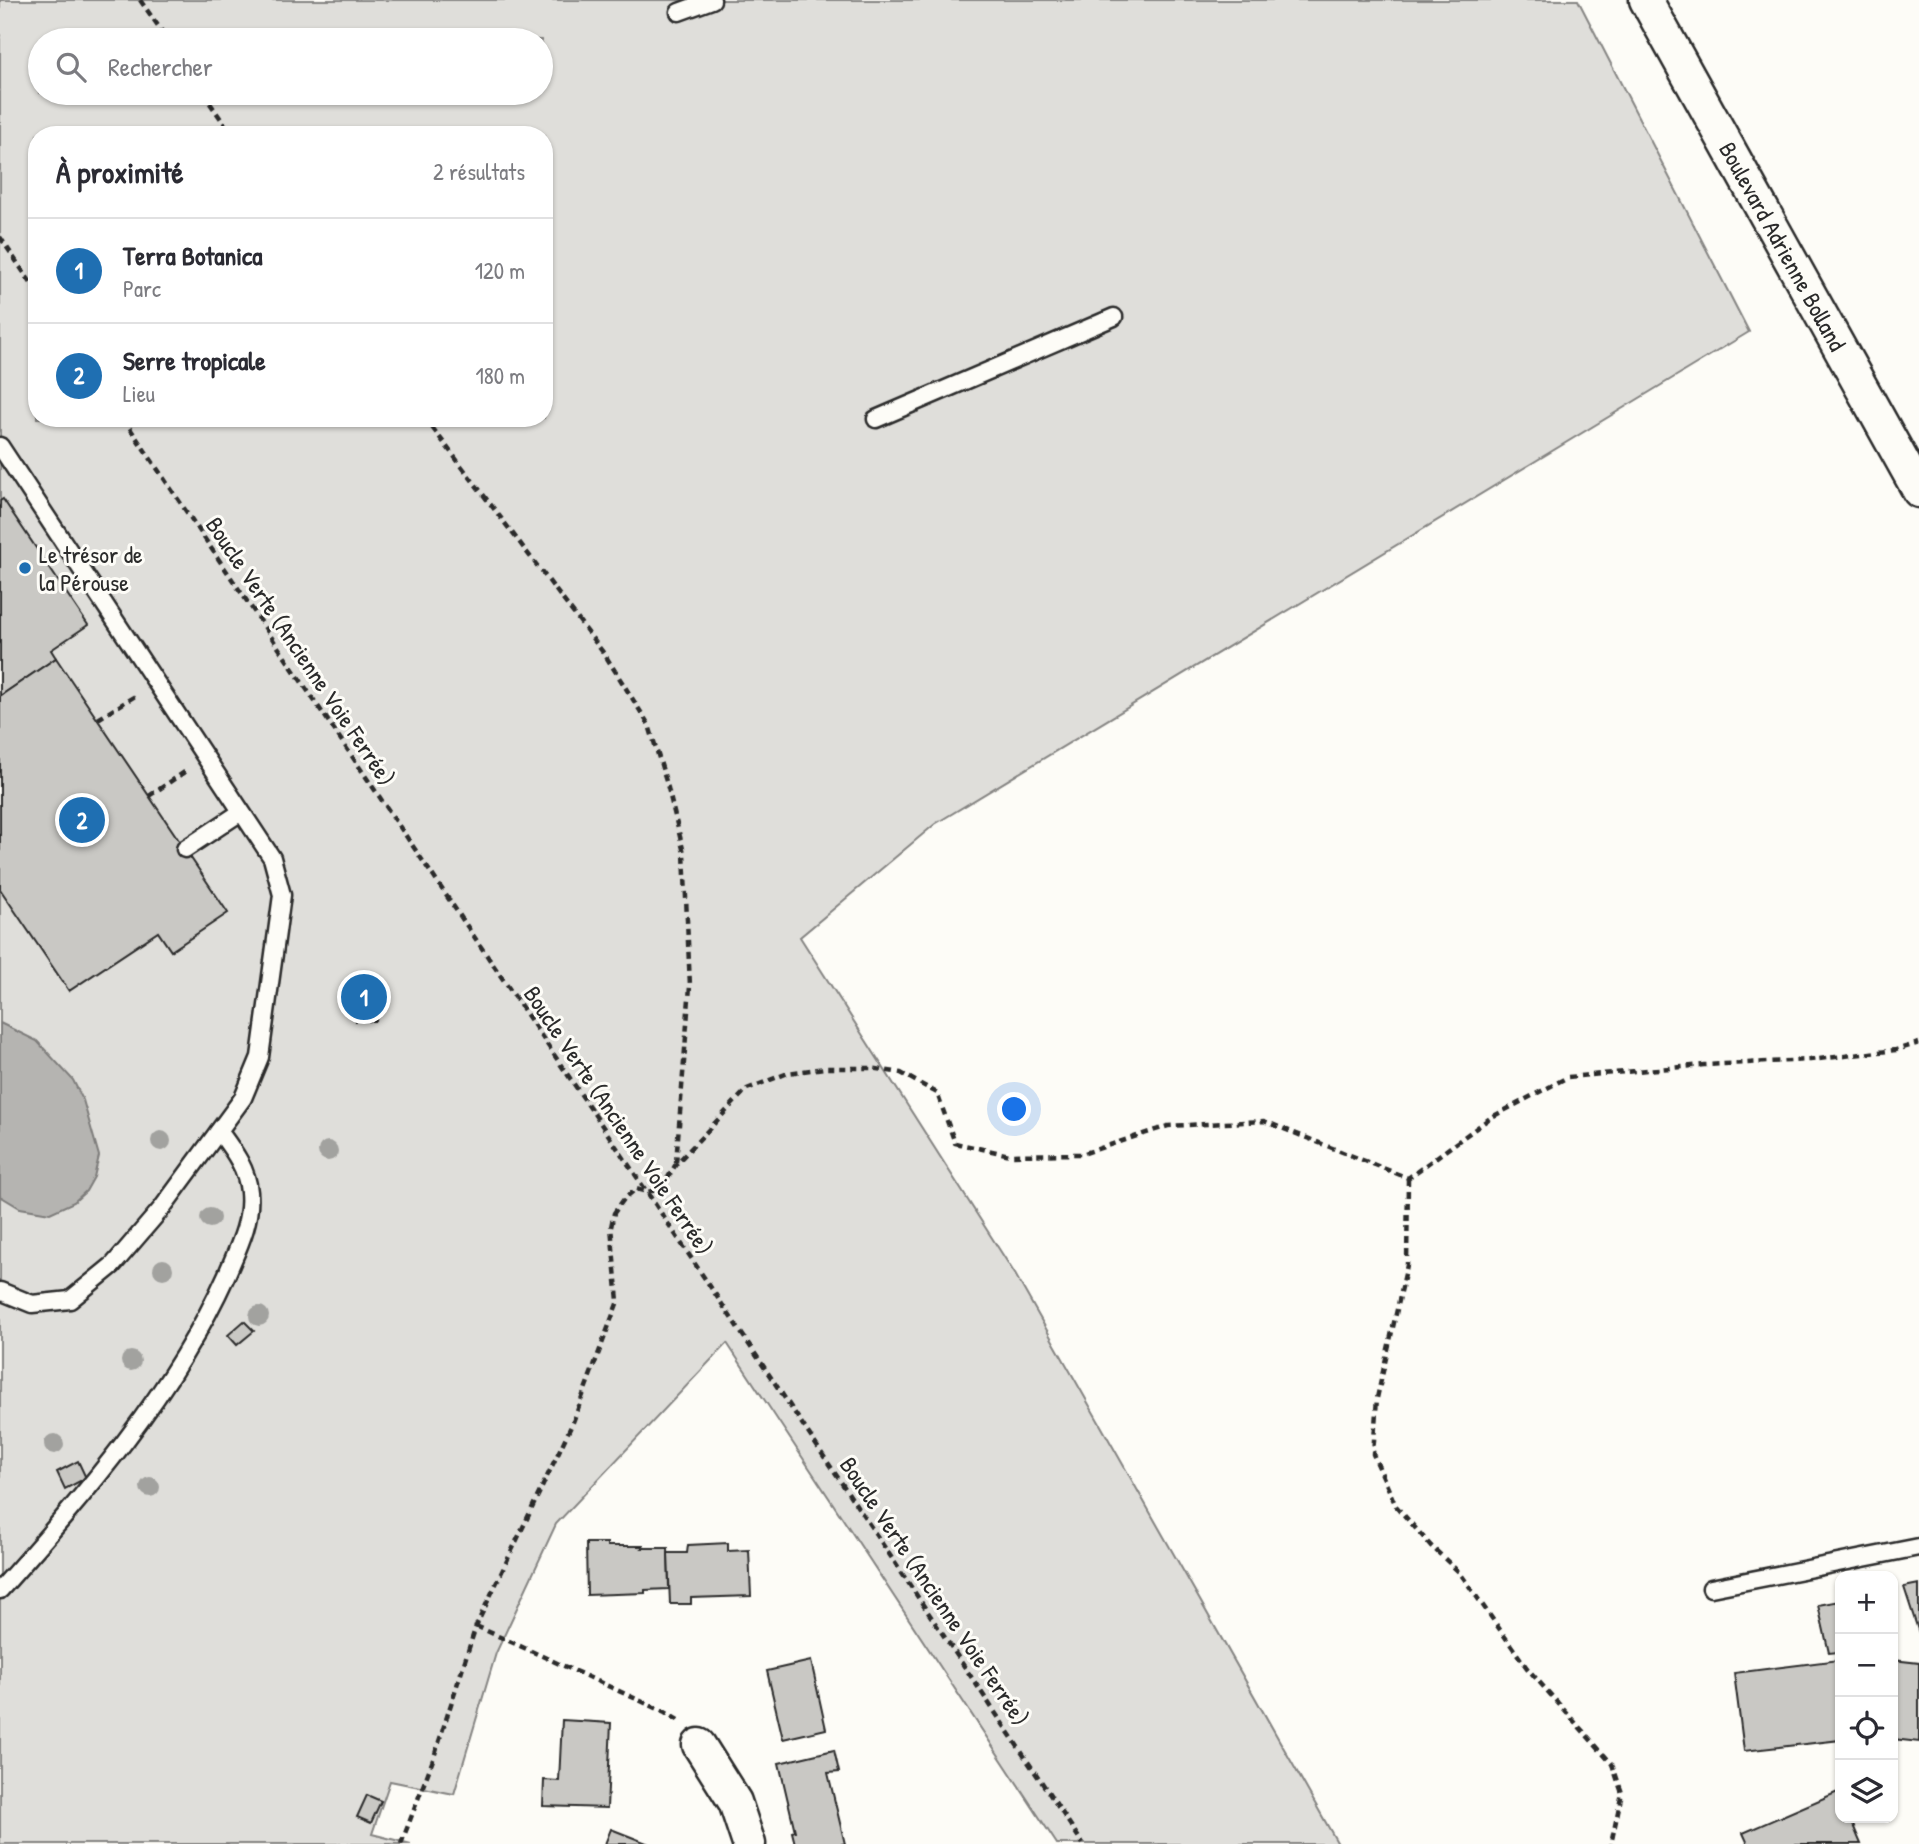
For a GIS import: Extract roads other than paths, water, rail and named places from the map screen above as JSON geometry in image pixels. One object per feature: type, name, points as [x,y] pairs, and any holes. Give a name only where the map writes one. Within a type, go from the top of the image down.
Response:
[{"type":"street","name":"Boulevard Adrienne Bolland","points":[[1646,0],[1919,491]]},
{"type":"street","points":[[699,1745],[735,1802],[749,1844]]},
{"type":"lane","points":[[679,12],[712,0]]},
{"type":"lane","points":[[876,419],[1114,317]]},
{"type":"lane","points":[[0,446],[271,858],[282,895],[260,1058],[243,1098],[162,1208],[113,1265],[70,1300],[32,1304],[0,1291]]},
{"type":"lane","points":[[185,849],[241,812]]},
{"type":"lane","points":[[0,1590],[91,1485],[151,1407],[188,1350],[216,1298],[246,1228],[249,1210],[246,1175],[239,1159],[219,1131]]},
{"type":"lane","points":[[1711,1587],[1919,1547]]},
{"type":"place","name":"Le trésor de la Pérouse","points":[[25,568]]},
{"type":"place","name":"Serre tropicale","points":[[82,820]]},
{"type":"place","name":"Terra Botanica","points":[[364,997]]}]
